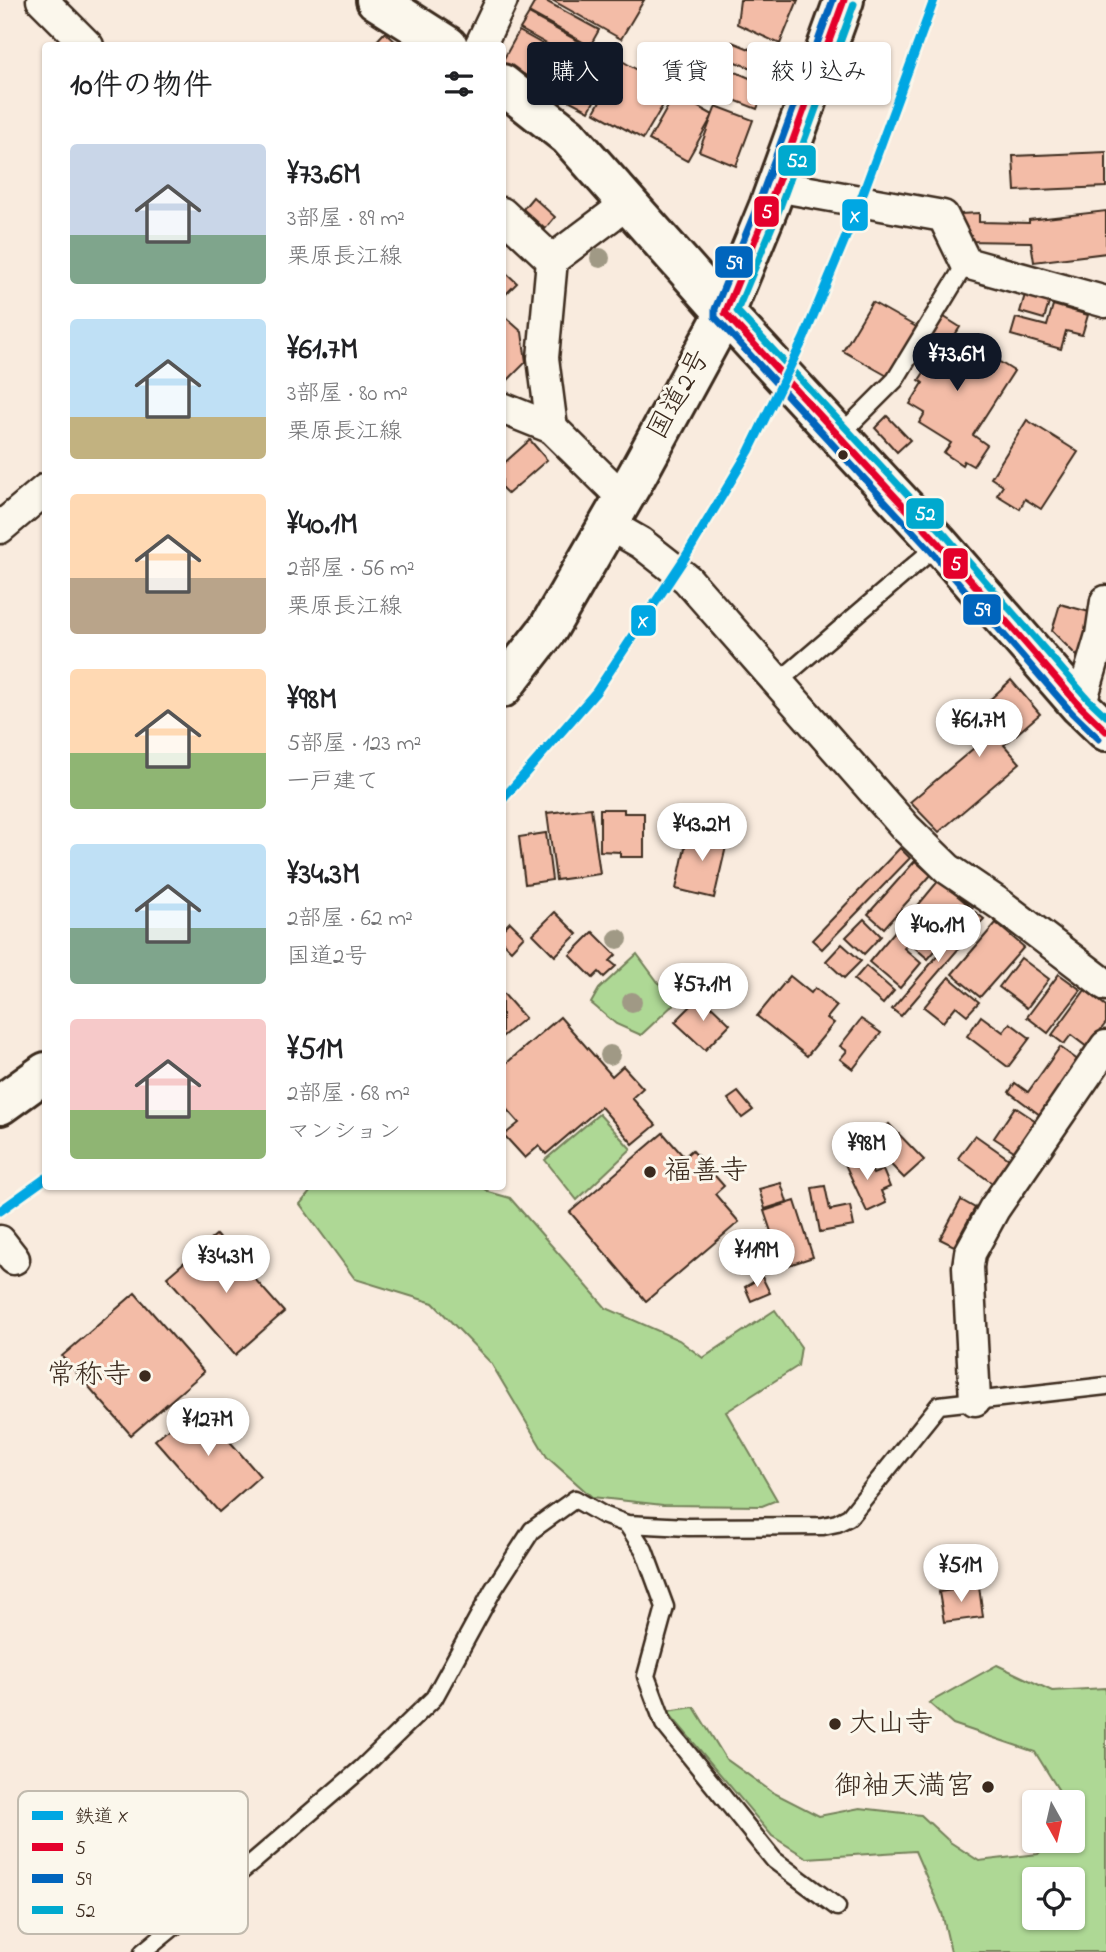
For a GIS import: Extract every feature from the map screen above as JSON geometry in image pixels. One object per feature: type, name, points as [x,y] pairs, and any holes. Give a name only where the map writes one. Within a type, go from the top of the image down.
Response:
[{"type":"main road","points":[[376,0],[442,42]]},
{"type":"main road","name":"国道2号","points":[[506,683],[548,629],[725,313],[776,186],[844,0]]},
{"type":"main road","points":[[506,87],[568,136],[725,313],[939,544],[1093,718]]},
{"type":"main road","points":[[0,1105],[42,1075]]},
{"type":"street","points":[[42,0],[84,42]]},
{"type":"street","points":[[482,42],[502,0]]},
{"type":"street","points":[[776,186],[943,216],[966,263],[1106,302]]},
{"type":"street","points":[[628,203],[552,260],[542,358],[552,428],[641,543],[687,579],[905,828],[948,869],[1001,905],[1106,985]]},
{"type":"street","points":[[506,217],[552,260]]},
{"type":"street","points":[[506,410],[552,428]]},
{"type":"street","points":[[0,528],[42,492]]},
{"type":"street","points":[[1093,718],[1106,601]]},
{"type":"street","points":[[975,1400],[968,1266],[970,1253],[994,1209],[1106,1046]]},
{"type":"lane","points":[[839,436],[895,380],[966,263]]},
{"type":"lane","points":[[777,684],[939,544]]},
{"type":"lane","points":[[248,1866],[361,1769],[435,1698],[493,1590],[532,1530],[575,1499],[603,1515],[627,1524],[688,1528],[823,1526],[849,1517],[939,1405],[1106,1386]]},
{"type":"lane","points":[[627,1524],[644,1550],[665,1607],[646,1676],[664,1724],[774,1860],[837,1907]]},
{"type":"lane","points":[[143,1952],[165,1934]]},
{"type":"green space","points":[[637,954],[674,1004],[641,1035],[616,1024],[591,1003],[599,989]]},
{"type":"green space","points":[[599,1114],[631,1149],[577,1200],[545,1160]]},
{"type":"green space","points":[[312,1190],[487,1190],[510,1198],[606,1308],[679,1340],[703,1358],[775,1310],[801,1347],[798,1366],[726,1412],[777,1500],[762,1506],[663,1505],[592,1497],[547,1457],[491,1363],[433,1303],[355,1279],[300,1204]]},
{"type":"green space","points":[[997,1665],[1052,1691],[1105,1688],[1106,1952],[951,1952],[942,1913],[915,1851],[807,1858],[772,1836],[667,1711],[694,1707],[726,1759],[772,1792],[819,1816],[860,1808],[921,1815],[950,1842],[979,1861],[1039,1853],[1085,1853],[1085,1790],[1059,1790],[1035,1752],[953,1724],[929,1703]]},
{"type":"building","points":[[536,0],[544,0],[599,30],[592,42],[583,42],[529,12]]},
{"type":"building","points":[[552,0],[644,0],[621,39]]},
{"type":"building","points":[[740,0],[798,0],[781,42],[737,24]]},
{"type":"building","points":[[529,14],[580,42],[543,42],[520,29]]},
{"type":"building","points":[[519,31],[539,42],[527,42],[527,76],[506,64],[506,55]]},
{"type":"building","points":[[385,32],[396,42],[376,42]]},
{"type":"building","points":[[733,42],[747,48],[747,67],[733,61]]},
{"type":"building","points":[[623,62],[637,70],[637,105],[663,105],[643,139],[594,112],[598,105],[623,105]]},
{"type":"building","points":[[733,71],[747,77],[747,105],[758,105],[757,109],[733,100]]},
{"type":"building","points":[[578,105],[592,105],[589,111]]},
{"type":"building","points":[[669,105],[695,105],[713,115],[687,161],[649,140]]},
{"type":"building","points":[[716,106],[753,120],[736,166],[699,151]]},
{"type":"building","points":[[1106,152],[1106,187],[1015,191],[1013,156]]},
{"type":"building","points":[[533,197],[555,217],[545,229],[523,209]]},
{"type":"building","points":[[1106,211],[1106,253],[1034,262],[1031,242],[964,241],[960,214],[979,213],[979,222],[1029,223],[1029,220]]},
{"type":"building","points":[[506,273],[517,283],[506,294]]},
{"type":"building","points":[[1026,291],[1051,297],[1044,319],[1020,312]]},
{"type":"building","points":[[872,302],[920,329],[891,378],[843,351]]},
{"type":"building","points":[[1053,305],[1088,315],[1082,335],[1066,331],[1061,349],[1011,335],[1016,318],[1047,326]]},
{"type":"building","points":[[941,315],[960,327],[946,349],[976,368],[985,353],[1014,371],[973,435],[987,445],[973,466],[964,461],[962,465],[944,453],[951,443],[919,423],[925,413],[910,404],[923,383],[919,380],[931,362],[917,353]]},
{"type":"building","points":[[506,318],[522,332],[526,362],[506,382]]},
{"type":"building","points":[[887,416],[910,440],[897,452],[875,428]]},
{"type":"building","points":[[1027,420],[1078,452],[1041,509],[1025,499],[1020,509],[997,495],[1003,486],[991,478]]},
{"type":"building","points":[[530,440],[547,460],[508,494],[506,461]]},
{"type":"building","points":[[1060,604],[1093,613],[1079,658],[1052,631]]},
{"type":"building","points":[[1011,680],[1040,714],[1004,745],[1020,763],[939,832],[910,802],[987,737],[970,718]]},
{"type":"building","points":[[591,808],[600,874],[556,880],[547,813]]},
{"type":"building","points":[[600,809],[624,809],[624,813],[644,813],[644,857],[620,857],[620,852],[600,851]]},
{"type":"building","points":[[689,829],[728,838],[714,898],[676,889]]},
{"type":"building","points":[[546,833],[552,880],[525,884],[519,837]]},
{"type":"building","points":[[900,848],[910,858],[822,949],[812,940]]},
{"type":"building","points":[[915,861],[931,875],[884,928],[868,914]]},
{"type":"building","points":[[939,880],[972,908],[928,959],[913,946],[917,941],[900,927]]},
{"type":"building","points":[[555,912],[577,934],[555,956],[533,934]]},
{"type":"building","points":[[975,912],[984,919],[901,1016],[892,1009]]},
{"type":"building","points":[[864,919],[881,936],[864,954],[846,937]]},
{"type":"building","points":[[510,922],[524,936],[511,950],[506,945],[506,926]]},
{"type":"building","points":[[996,923],[1024,947],[980,997],[952,974]]},
{"type":"building","points":[[896,930],[909,941],[904,948],[921,963],[900,988],[869,962]]},
{"type":"building","points":[[593,932],[616,955],[610,961],[616,966],[604,977],[599,972],[593,978],[570,955]]},
{"type":"building","points":[[842,944],[861,961],[844,978],[826,961]]},
{"type":"building","points":[[1021,958],[1049,979],[1027,1008],[999,987]]},
{"type":"building","points":[[866,966],[894,991],[883,1004],[854,980]]},
{"type":"building","points":[[1059,974],[1081,990],[1048,1033],[1027,1017]]},
{"type":"building","points":[[790,976],[811,993],[815,988],[837,1006],[827,1018],[834,1023],[807,1056],[757,1016]]},
{"type":"building","points":[[949,977],[979,1002],[967,1015],[956,1006],[943,1022],[924,1007]]},
{"type":"building","points":[[1085,990],[1106,1006],[1106,1023],[1087,1047],[1071,1035],[1064,1044],[1052,1035]]},
{"type":"building","points":[[701,996],[730,1024],[705,1050],[675,1022]]},
{"type":"building","points":[[506,997],[525,1018],[506,1034]]},
{"type":"building","points":[[981,1016],[1003,1032],[1010,1023],[1030,1038],[1008,1067],[967,1036]]},
{"type":"building","points":[[560,1017],[612,1076],[623,1066],[643,1088],[632,1098],[656,1125],[633,1144],[601,1107],[546,1154],[539,1146],[525,1158],[506,1137],[506,1133],[519,1123],[506,1108],[506,1064]]},
{"type":"building","points":[[861,1019],[881,1033],[853,1069],[840,1059],[847,1051],[840,1046]]},
{"type":"building","points":[[1060,1047],[1079,1061],[1040,1115],[1009,1092],[1015,1083],[1028,1092]]},
{"type":"building","points":[[738,1092],[753,1110],[742,1118],[728,1099]]},
{"type":"building","points":[[1015,1107],[1039,1123],[1017,1153],[994,1138]]},
{"type":"building","points":[[889,1124],[924,1160],[904,1178],[869,1142]]},
{"type":"building","points":[[663,1133],[684,1157],[692,1150],[724,1186],[715,1194],[739,1222],[646,1301],[570,1212]]},
{"type":"building","points":[[975,1135],[1009,1159],[992,1183],[958,1158]]},
{"type":"building","points":[[864,1153],[873,1174],[883,1170],[890,1187],[881,1191],[886,1203],[867,1212],[844,1162]]},
{"type":"building","points":[[781,1183],[787,1202],[765,1209],[759,1189]]},
{"type":"building","points":[[825,1186],[830,1210],[850,1206],[854,1226],[820,1232],[812,1188]]},
{"type":"building","points":[[961,1200],[975,1208],[954,1246],[940,1239]]},
{"type":"building","points":[[795,1201],[813,1257],[783,1267],[764,1211]]},
{"type":"building","points":[[216,1235],[284,1312],[235,1355],[167,1277]]},
{"type":"building","points":[[762,1277],[770,1293],[751,1301],[745,1287]]},
{"type":"building","points":[[135,1293],[204,1372],[131,1435],[62,1356]]},
{"type":"building","points":[[197,1404],[260,1476],[219,1512],[155,1440]]},
{"type":"building","points":[[979,1586],[983,1617],[944,1622],[939,1592]]},
{"type":"rail line","name":"X","points":[[506,795],[596,692],[686,556],[749,451],[804,338],[855,215],[934,0]]},
{"type":"rail line","name":"X","points":[[0,1211],[42,1181]]},
{"type":"transit line","name":"59","points":[[833,0],[759,202],[715,309],[715,317],[931,551],[1072,713],[1099,739]]},
{"type":"transit line","name":"5","points":[[844,0],[769,206],[725,313],[939,544],[1080,706],[1106,731]]},
{"type":"transit line","name":"52","points":[[854,4],[779,210],[737,311],[947,537],[1088,699],[1106,716]]},
{"type":"place","name":"福善寺","points":[[650,1172]]},
{"type":"place","name":"常称寺","points":[[145,1376]]},
{"type":"place","name":"大山寺","points":[[835,1724]]},
{"type":"place","name":"御袖天満宮","points":[[988,1787]]}]
